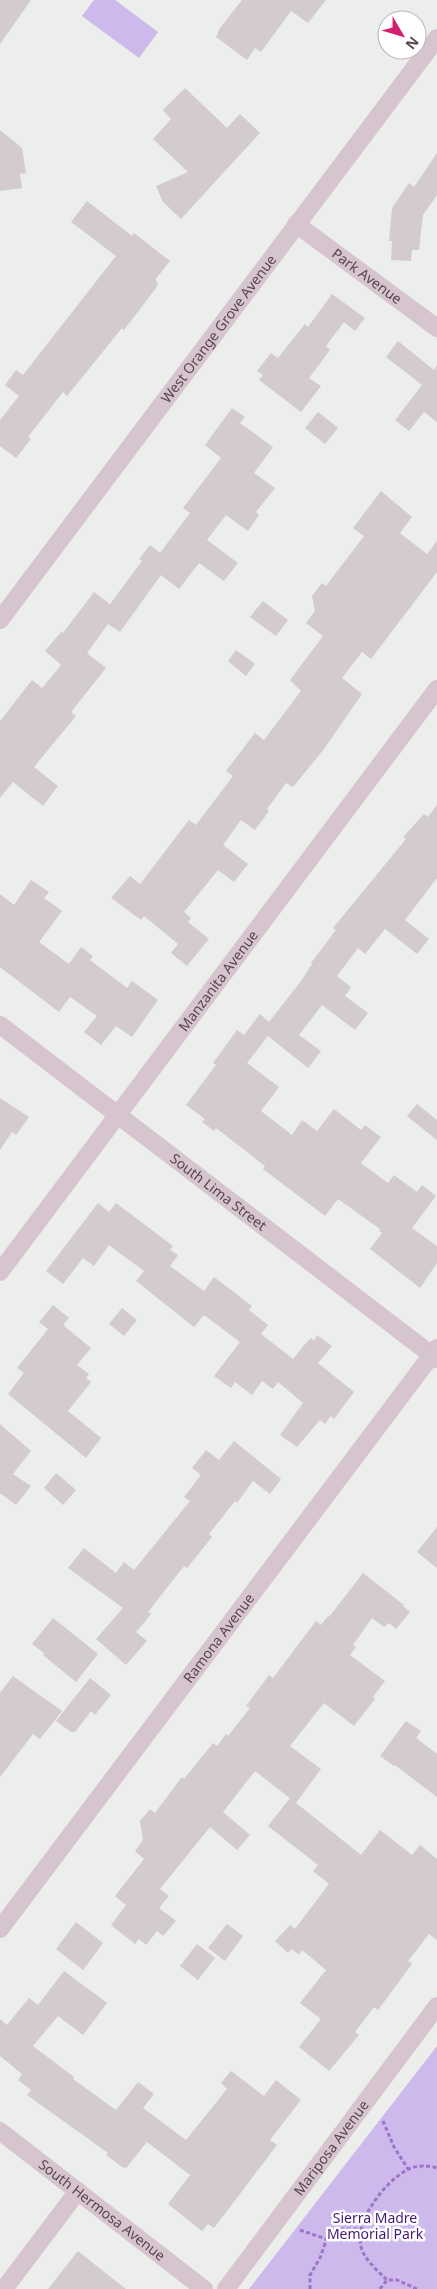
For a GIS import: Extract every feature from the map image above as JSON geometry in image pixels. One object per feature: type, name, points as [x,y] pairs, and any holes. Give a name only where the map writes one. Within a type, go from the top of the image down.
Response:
[{"type":"street","name":"West Orange Grove Avenue","points":[[0,620],[437,38]]},
{"type":"street","name":"Park Avenue","points":[[296,224],[437,328]]},
{"type":"street","name":"Manzanita Avenue","points":[[0,1272],[437,689]]},
{"type":"street","name":"South Lima Street","points":[[0,1025],[435,1354]]},
{"type":"street","name":"Ramona Avenue","points":[[0,1929],[435,1354]]},
{"type":"street","name":"Mariposa Avenue","points":[[226,2289],[437,2006]]},
{"type":"street","name":"South Hermosa Avenue","points":[[0,2131],[204,2289]]},
{"type":"street","points":[[4,2289],[78,2192]]},
{"type":"path","points":[[383,2121],[394,2147],[408,2169]]},
{"type":"path","points":[[416,2289],[397,2280],[387,2280],[370,2263],[362,2249],[361,2229],[371,2206],[390,2182],[408,2169],[429,2166],[437,2168]]},
{"type":"path","points":[[310,2289],[310,2275],[320,2258],[326,2240],[339,2229],[361,2229]]},
{"type":"path","points":[[300,2230],[326,2240]]},
{"type":"path","points":[[380,2289],[387,2280]]},
{"type":"green space","points":[[94,0],[115,0],[158,32],[139,58],[82,16]]},
{"type":"green space","name":"Sierra Madre Memorial Park","points":[[437,2046],[437,2289],[249,2289]]},
{"type":"building","points":[[0,0],[31,0],[0,44]]},
{"type":"building","points":[[242,0],[326,0],[308,23],[291,11],[261,52],[255,48],[247,60],[216,37],[220,28]]},
{"type":"building","points":[[185,88],[227,128],[240,114],[260,133],[181,219],[163,202],[156,186],[188,172],[153,139],[171,119],[163,110]]},
{"type":"building","points":[[0,130],[22,148],[26,173],[20,174],[22,188],[0,191]]},
{"type":"building","points":[[437,153],[437,195],[423,215],[419,250],[412,250],[411,261],[391,260],[392,241],[389,241],[392,208],[409,183],[414,187]]},
{"type":"building","points":[[87,201],[132,236],[134,233],[170,261],[155,280],[158,283],[156,288],[124,330],[122,328],[67,396],[63,392],[28,437],[31,439],[16,458],[0,446],[0,420],[19,396],[5,385],[16,370],[23,375],[116,256],[71,222]]},
{"type":"building","points":[[332,294],[365,318],[355,331],[344,322],[326,346],[330,350],[309,378],[321,386],[301,412],[259,380],[263,375],[257,371],[271,353],[278,358],[305,324],[308,327]]},
{"type":"building","points":[[398,341],[434,370],[437,365],[437,422],[424,412],[409,431],[395,420],[422,385],[386,357]]},
{"type":"building","points":[[232,408],[245,417],[240,423],[273,447],[254,473],[275,488],[256,512],[259,515],[248,531],[226,515],[207,540],[238,563],[224,581],[199,563],[179,589],[161,575],[120,632],[108,624],[87,653],[106,668],[71,712],[76,716],[34,767],[58,786],[43,806],[13,782],[0,798],[0,721],[32,680],[42,688],[61,665],[45,651],[61,632],[63,633],[94,592],[110,604],[142,561],[139,559],[150,545],[160,553],[190,513],[183,508],[221,458],[205,445]]},
{"type":"building","points":[[318,412],[338,428],[325,444],[305,428]]},
{"type":"building","points":[[381,491],[412,517],[400,533],[427,554],[437,541],[437,572],[371,659],[362,652],[342,678],[362,694],[324,749],[293,787],[286,783],[267,809],[269,811],[255,830],[241,820],[223,845],[248,864],[234,882],[218,870],[184,912],[191,918],[188,922],[209,939],[187,966],[171,953],[178,944],[144,916],[141,920],[111,898],[130,876],[140,884],[189,820],[196,825],[233,776],[226,771],[255,733],[264,740],[301,691],[290,680],[323,636],[306,623],[315,611],[312,596],[322,583],[326,586],[364,536],[353,528]]},
{"type":"building","points":[[263,601],[288,620],[276,636],[250,617]]},
{"type":"building","points":[[236,650],[255,664],[246,676],[228,661]]},
{"type":"building","points":[[437,805],[437,878],[405,920],[429,939],[417,954],[385,929],[365,954],[358,948],[337,976],[351,987],[345,996],[368,1013],[355,1030],[322,1005],[299,1035],[321,1051],[308,1068],[268,1036],[247,1063],[279,1087],[261,1111],[292,1135],[302,1120],[317,1131],[334,1109],[361,1130],[365,1125],[381,1137],[361,1163],[388,1183],[394,1175],[417,1192],[422,1185],[436,1196],[412,1228],[437,1246],[437,1263],[420,1288],[370,1249],[382,1233],[379,1231],[380,1229],[338,1199],[325,1216],[263,1169],[265,1166],[216,1128],[214,1131],[202,1122],[205,1119],[186,1105],[216,1065],[213,1063],[237,1030],[244,1035],[260,1014],[269,1022],[301,981],[311,963],[336,930],[333,928],[406,839],[403,837],[424,814],[428,817]]},
{"type":"building","points":[[31,880],[49,892],[44,898],[62,911],[39,942],[69,964],[81,947],[93,956],[90,960],[127,988],[132,981],[158,1000],[132,1037],[116,1026],[101,1045],[84,1032],[97,1016],[70,997],[59,1012],[0,967],[0,894],[14,905]]},
{"type":"building","points":[[0,1098],[29,1117],[16,1135],[12,1132],[0,1150]]},
{"type":"building","points":[[417,1104],[437,1120],[437,1140],[407,1116]]},
{"type":"building","points":[[98,1203],[109,1212],[116,1203],[173,1246],[170,1250],[178,1255],[170,1266],[204,1291],[214,1277],[252,1306],[249,1310],[268,1325],[261,1334],[293,1359],[311,1338],[314,1341],[317,1335],[332,1346],[318,1363],[354,1392],[334,1419],[331,1416],[325,1424],[320,1420],[297,1447],[280,1435],[303,1403],[278,1382],[273,1389],[262,1381],[252,1395],[235,1382],[231,1388],[214,1376],[240,1342],[204,1315],[194,1327],[136,1281],[144,1271],[109,1245],[94,1266],[83,1258],[63,1284],[46,1271]]},
{"type":"building","points":[[53,1305],[69,1318],[63,1325],[91,1348],[77,1365],[89,1374],[86,1378],[91,1382],[68,1411],[101,1438],[86,1458],[8,1394],[24,1373],[17,1368],[48,1329],[39,1322]]},
{"type":"building","points":[[122,1308],[137,1320],[124,1336],[109,1324]]},
{"type":"building","points":[[0,1424],[31,1451],[13,1474],[31,1486],[16,1505],[0,1493]]},
{"type":"building","points":[[234,1441],[281,1479],[270,1494],[253,1481],[237,1503],[235,1501],[209,1534],[212,1537],[187,1568],[184,1566],[148,1612],[151,1614],[136,1632],[147,1641],[126,1665],[96,1639],[123,1608],[68,1568],[84,1548],[116,1573],[124,1562],[134,1570],[190,1501],[184,1497],[201,1475],[192,1468],[206,1450],[219,1460]]},
{"type":"building","points":[[56,1473],[76,1490],[63,1505],[44,1488]]},
{"type":"building","points":[[437,1527],[437,1568],[417,1552]]},
{"type":"building","points":[[363,1573],[404,1605],[410,1612],[396,1629],[389,1623],[384,1627],[372,1618],[353,1645],[356,1647],[350,1655],[385,1681],[373,1697],[375,1699],[354,1726],[324,1703],[290,1746],[321,1769],[296,1803],[255,1771],[223,1812],[250,1835],[237,1850],[210,1827],[160,1889],[169,1896],[159,1908],[176,1921],[163,1936],[157,1931],[146,1945],[139,1939],[135,1944],[111,1925],[126,1905],[115,1896],[144,1859],[135,1851],[143,1840],[140,1821],[150,1809],[155,1813],[182,1777],[184,1779],[213,1743],[217,1746],[226,1734],[228,1736],[250,1708],[246,1706],[269,1675],[273,1678],[316,1621],[321,1625],[329,1617]]},
{"type":"building","points":[[53,1618],[98,1654],[76,1682],[32,1644]]},
{"type":"building","points":[[13,1676],[62,1711],[40,1739],[33,1734],[0,1777],[0,1693]]},
{"type":"building","points":[[90,1678],[111,1695],[95,1715],[91,1711],[75,1732],[71,1732],[56,1721]]},
{"type":"building","points":[[406,1721],[421,1731],[416,1738],[437,1754],[437,1797],[380,1756]]},
{"type":"building","points":[[290,1798],[361,1855],[380,1830],[412,1855],[420,1845],[437,1859],[437,1940],[429,1934],[408,1961],[412,1964],[378,2010],[374,2007],[355,2032],[359,2035],[329,2071],[299,2047],[321,2019],[300,2003],[326,1970],[302,1950],[299,1955],[292,1949],[288,1953],[275,1941],[290,1925],[295,1929],[329,1884],[313,1871],[318,1865],[268,1826]]},
{"type":"building","points":[[76,1922],[103,1943],[83,1970],[56,1949]]},
{"type":"building","points":[[227,1924],[243,1936],[225,1961],[208,1948]]},
{"type":"building","points":[[197,1944],[215,1958],[198,1980],[180,1966]]},
{"type":"building","points":[[64,1971],[107,2003],[83,2035],[58,2016],[33,2046],[74,2077],[73,2079],[116,2110],[138,2082],[154,2094],[143,2108],[186,2140],[227,2089],[221,2083],[231,2071],[264,2096],[276,2080],[301,2100],[270,2140],[277,2145],[214,2228],[208,2224],[202,2231],[168,2204],[190,2175],[147,2142],[126,2168],[122,2167],[106,2155],[108,2153],[27,2095],[31,2090],[18,2080],[22,2074],[0,2056],[0,2019],[7,2025],[29,1998],[38,2005]]},
{"type":"building","points":[[78,2251],[103,2271],[126,2289],[48,2289]]}]
